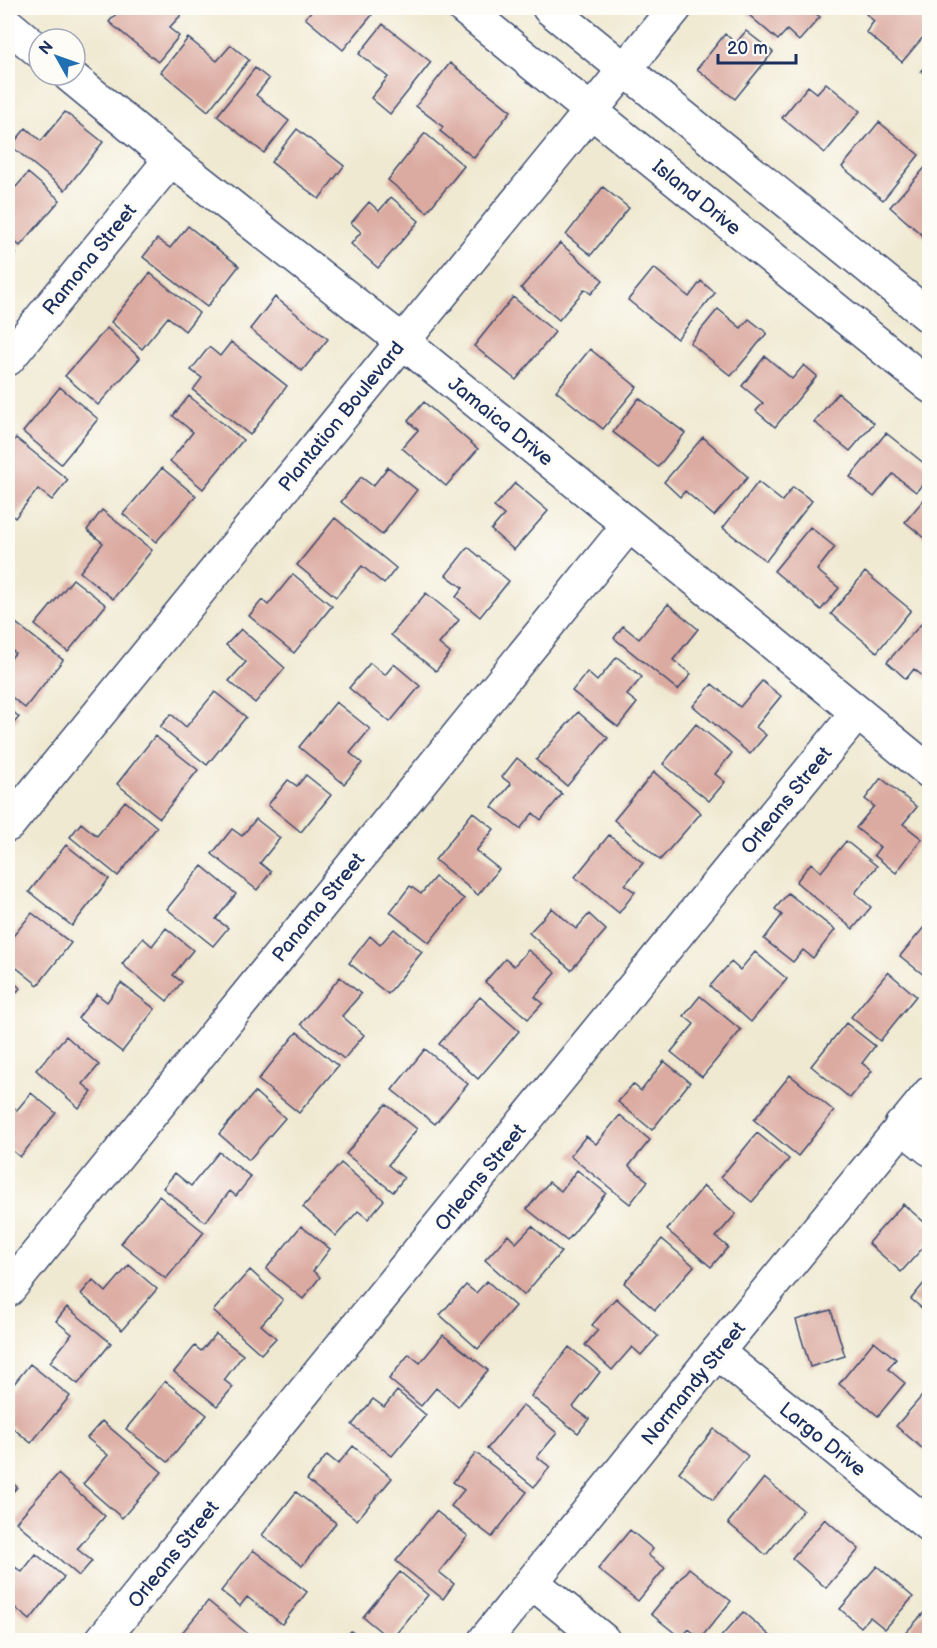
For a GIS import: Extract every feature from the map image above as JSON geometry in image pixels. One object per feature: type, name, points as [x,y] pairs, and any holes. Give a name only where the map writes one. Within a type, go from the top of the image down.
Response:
[{"type":"street","name":"Island Drive","points":[[464,8],[930,386]]},
{"type":"street","points":[[549,8],[930,316]]},
{"type":"street","name":"Plantation Boulevard","points":[[8,825],[675,8]]},
{"type":"street","points":[[8,25],[27,41]]},
{"type":"street","name":"Jamaica Drive","points":[[84,87],[630,525],[930,772]]},
{"type":"street","name":"Ramona Street","points":[[8,359],[171,159]]},
{"type":"street","name":"Panama Street","points":[[8,1290],[630,525]]},
{"type":"street","name":"Orleans Street","points":[[102,1641],[857,713]]},
{"type":"street","name":"Normandy Street","points":[[485,1641],[930,1093]]},
{"type":"street","points":[[902,1126],[930,1149]]},
{"type":"street","name":"Largo Drive","points":[[717,1353],[930,1526]]},
{"type":"street","points":[[532,1582],[603,1641]]},
{"type":"building","points":[[121,8],[172,8],[181,15],[169,28],[179,36],[158,62],[109,22]]},
{"type":"building","points":[[314,8],[364,8],[372,15],[343,50],[305,18]]},
{"type":"building","points":[[809,8],[820,17],[799,41],[787,30],[778,40],[742,9]]},
{"type":"building","points":[[871,8],[920,8],[930,15],[930,29],[902,62],[866,32],[874,21],[866,14]]},
{"type":"building","points":[[383,24],[431,62],[390,114],[371,98],[388,77],[359,54]]},
{"type":"building","points":[[746,31],[773,52],[735,99],[697,69],[725,34],[736,43]]},
{"type":"building","points":[[188,38],[217,61],[231,45],[249,60],[208,111],[161,72]]},
{"type":"building","points":[[930,60],[930,78],[921,71]]},
{"type":"building","points":[[450,63],[511,111],[474,158],[440,131],[443,127],[416,106]]},
{"type":"building","points":[[255,68],[269,79],[256,95],[289,121],[264,153],[217,116]]},
{"type":"building","points":[[826,83],[860,111],[825,153],[782,118],[808,86],[817,93]]},
{"type":"building","points":[[65,112],[103,142],[65,190],[11,146],[26,128],[41,141]]},
{"type":"building","points":[[879,122],[919,155],[883,200],[842,167]]},
{"type":"building","points":[[297,129],[344,166],[319,199],[271,162]]},
{"type":"building","points":[[425,133],[464,166],[427,212],[388,180]]},
{"type":"building","points":[[930,162],[930,242],[890,207]]},
{"type":"building","points":[[28,173],[60,200],[20,246],[8,236],[8,180],[16,187]]},
{"type":"building","points":[[603,187],[629,208],[591,255],[566,235]]},
{"type":"building","points":[[391,197],[419,221],[378,268],[351,244],[361,232],[351,223],[369,202],[379,211]]},
{"type":"building","points":[[188,226],[239,266],[207,307],[143,257],[157,239],[170,248]]},
{"type":"building","points":[[560,243],[603,280],[591,294],[585,289],[559,320],[521,288]]},
{"type":"building","points":[[8,246],[16,253],[8,263]]},
{"type":"building","points":[[654,268],[689,297],[701,281],[715,293],[677,339],[628,300]]},
{"type":"building","points":[[150,273],[199,313],[185,331],[168,317],[142,349],[111,322]]},
{"type":"building","points":[[275,297],[328,339],[302,371],[250,329]]},
{"type":"building","points":[[513,297],[555,332],[516,380],[474,346]]},
{"type":"building","points":[[718,309],[741,328],[749,319],[767,333],[731,376],[690,343]]},
{"type":"building","points":[[107,328],[140,358],[98,405],[65,376]]},
{"type":"building","points":[[231,342],[287,386],[250,435],[193,390],[202,378],[191,370],[209,347],[220,356]]},
{"type":"building","points":[[590,349],[637,387],[603,429],[556,391]]},
{"type":"building","points":[[765,356],[792,379],[804,365],[817,376],[775,427],[756,411],[763,403],[742,386]]},
{"type":"building","points":[[60,387],[98,419],[61,464],[23,432]]},
{"type":"building","points":[[838,393],[874,423],[850,451],[814,422]]},
{"type":"building","points":[[189,396],[243,440],[203,489],[170,461],[193,432],[173,416]]},
{"type":"building","points":[[639,398],[685,433],[658,467],[613,432]]},
{"type":"building","points":[[424,402],[478,449],[446,486],[402,448],[418,430],[408,421]]},
{"type":"building","points":[[886,433],[930,468],[930,476],[916,492],[893,474],[874,497],[850,477]]},
{"type":"building","points":[[703,437],[748,477],[714,516],[685,491],[680,497],[664,482]]},
{"type":"building","points":[[16,438],[68,480],[52,500],[38,489],[15,518],[8,512],[8,448]]},
{"type":"building","points":[[388,467],[417,490],[382,535],[341,502],[361,477],[373,486]]},
{"type":"building","points":[[162,468],[196,496],[156,542],[123,514]]},
{"type":"building","points":[[758,482],[782,501],[793,487],[812,501],[766,561],[723,528]]},
{"type":"building","points":[[515,483],[548,511],[514,550],[491,530],[504,515],[494,507]]},
{"type":"building","points":[[930,492],[930,542],[905,522]]},
{"type":"building","points":[[102,510],[152,550],[113,599],[80,572],[103,543],[87,530]]},
{"type":"building","points":[[335,518],[396,568],[384,584],[362,566],[336,597],[297,565]]},
{"type":"building","points":[[810,527],[835,547],[817,570],[839,588],[821,610],[774,571]]},
{"type":"building","points":[[468,547],[509,581],[480,617],[456,597],[463,588],[446,575]]},
{"type":"building","points":[[865,572],[911,610],[877,652],[831,614]]},
{"type":"building","points":[[293,574],[332,606],[294,653],[249,616],[262,600],[268,605]]},
{"type":"building","points":[[73,579],[106,605],[68,652],[35,625]]},
{"type":"building","points":[[426,593],[459,620],[439,644],[450,653],[436,671],[391,635]]},
{"type":"building","points":[[668,604],[698,629],[673,660],[691,674],[678,690],[614,638],[623,626],[639,639]]},
{"type":"building","points":[[12,620],[63,660],[25,708],[8,694],[8,662],[15,653],[8,647],[8,626]]},
{"type":"building","points":[[923,622],[930,628],[930,682],[914,669],[906,679],[887,662]]},
{"type":"building","points":[[241,629],[285,668],[255,703],[229,681],[246,662],[226,645]]},
{"type":"building","points":[[617,657],[642,677],[627,695],[637,703],[618,727],[572,691],[587,672],[597,681]]},
{"type":"building","points":[[370,663],[385,675],[394,664],[420,686],[390,722],[349,688]]},
{"type":"building","points":[[762,681],[781,696],[756,727],[766,735],[750,754],[693,706],[712,684],[740,707]]},
{"type":"building","points":[[215,692],[246,717],[207,765],[160,727],[171,714],[186,727]]},
{"type":"building","points":[[336,702],[370,729],[350,753],[362,763],[344,784],[299,747]]},
{"type":"building","points":[[8,707],[19,717],[8,730]]},
{"type":"building","points":[[578,712],[608,738],[567,786],[536,760]]},
{"type":"building","points":[[696,724],[732,753],[715,774],[725,782],[709,801],[663,764]]},
{"type":"building","points":[[155,736],[198,770],[160,818],[117,784]]},
{"type":"building","points":[[517,758],[562,794],[541,820],[533,813],[520,829],[492,807],[511,784],[502,777]]},
{"type":"building","points":[[654,772],[701,813],[660,860],[614,820]]},
{"type":"building","points":[[306,775],[331,795],[301,832],[268,805],[288,780],[297,786]]},
{"type":"building","points":[[881,778],[917,807],[903,824],[922,839],[896,873],[874,855],[880,847],[856,828],[874,806],[865,799]]},
{"type":"building","points":[[125,801],[157,827],[118,876],[70,837],[81,823],[97,836]]},
{"type":"building","points":[[473,812],[494,829],[476,851],[499,869],[478,895],[435,860]]},
{"type":"building","points":[[256,819],[280,838],[260,863],[271,872],[257,890],[212,854],[232,829],[242,836]]},
{"type":"building","points":[[609,835],[643,863],[625,885],[635,892],[619,913],[575,877]]},
{"type":"building","points":[[846,841],[877,866],[855,893],[871,907],[853,929],[796,882],[811,863],[821,872]]},
{"type":"building","points":[[66,845],[109,879],[72,926],[29,892]]},
{"type":"building","points":[[202,866],[236,894],[216,919],[228,928],[213,946],[167,909]]},
{"type":"building","points":[[435,877],[464,899],[429,943],[390,912],[410,886],[421,894]]},
{"type":"building","points":[[788,893],[835,930],[813,958],[803,950],[793,962],[764,939],[782,915],[775,909]]},
{"type":"building","points":[[552,908],[576,929],[589,914],[606,930],[571,970],[529,933]]},
{"type":"building","points":[[32,913],[71,943],[38,985],[8,961],[8,938],[10,940]]},
{"type":"building","points":[[930,920],[930,980],[900,956]]},
{"type":"building","points":[[166,928],[193,950],[173,975],[182,982],[167,1001],[122,964],[143,938],[152,946]]},
{"type":"building","points":[[394,929],[422,952],[388,994],[349,963],[370,936],[380,945]]},
{"type":"building","points":[[528,950],[556,973],[535,997],[543,1003],[528,1019],[485,982],[505,959],[514,966]]},
{"type":"building","points":[[755,952],[787,979],[751,1022],[710,986],[731,962],[740,970]]},
{"type":"building","points":[[888,972],[916,996],[880,1041],[851,1017]]},
{"type":"building","points":[[340,977],[361,994],[342,1016],[364,1035],[344,1059],[301,1024]]},
{"type":"building","points":[[8,978],[20,988],[8,1003]]},
{"type":"building","points":[[121,983],[155,1009],[122,1052],[78,1018],[97,994],[107,1002]]},
{"type":"building","points":[[700,996],[741,1030],[702,1077],[671,1052],[694,1024],[684,1016]]},
{"type":"building","points":[[480,997],[519,1031],[478,1079],[439,1044]]},
{"type":"building","points":[[846,1023],[875,1046],[862,1063],[872,1071],[850,1098],[811,1066]]},
{"type":"building","points":[[297,1032],[338,1066],[299,1113],[258,1080]]},
{"type":"building","points":[[66,1036],[99,1065],[83,1084],[92,1092],[79,1108],[36,1070]]},
{"type":"building","points":[[425,1049],[468,1084],[435,1124],[392,1090]]},
{"type":"building","points":[[664,1061],[690,1082],[652,1130],[618,1102],[633,1084],[641,1091]]},
{"type":"building","points":[[790,1075],[834,1111],[798,1156],[754,1120]]},
{"type":"building","points":[[255,1092],[285,1118],[249,1160],[219,1134]]},
{"type":"building","points":[[31,1093],[56,1113],[20,1157],[8,1147],[8,1106],[9,1104],[17,1110]]},
{"type":"building","points":[[386,1104],[417,1129],[388,1165],[404,1178],[393,1192],[346,1154]]},
{"type":"building","points":[[620,1115],[650,1140],[629,1166],[648,1181],[630,1204],[570,1156],[586,1136],[596,1144]]},
{"type":"building","points":[[757,1133],[789,1159],[752,1202],[721,1177]]},
{"type":"building","points":[[219,1152],[251,1177],[236,1196],[230,1191],[205,1222],[163,1188],[175,1173],[191,1186]]},
{"type":"building","points":[[341,1163],[384,1200],[368,1219],[358,1211],[336,1236],[303,1207]]},
{"type":"building","points":[[577,1170],[606,1193],[567,1241],[527,1209],[549,1182],[561,1191]]},
{"type":"building","points":[[704,1186],[736,1214],[716,1237],[728,1247],[711,1267],[667,1230]]},
{"type":"building","points":[[159,1196],[204,1232],[166,1279],[121,1243]]},
{"type":"building","points":[[903,1204],[930,1227],[930,1240],[901,1272],[868,1243]]},
{"type":"building","points":[[301,1226],[330,1249],[313,1271],[320,1277],[303,1299],[266,1269]]},
{"type":"building","points":[[532,1226],[561,1252],[524,1295],[485,1260],[508,1235],[516,1243]]},
{"type":"building","points":[[662,1239],[694,1266],[655,1310],[624,1283]]},
{"type":"building","points":[[129,1265],[157,1289],[122,1330],[81,1294],[93,1280],[106,1292]]},
{"type":"building","points":[[250,1270],[283,1300],[261,1325],[276,1338],[261,1354],[213,1311]]},
{"type":"building","points":[[930,1276],[930,1315],[911,1299]]},
{"type":"building","points":[[487,1281],[515,1306],[478,1349],[440,1315],[466,1285],[476,1293]]},
{"type":"building","points":[[616,1298],[658,1336],[641,1355],[632,1347],[612,1370],[585,1345],[598,1330],[592,1325]]},
{"type":"building","points":[[67,1307],[111,1343],[78,1384],[50,1362],[72,1334],[56,1321]]},
{"type":"building","points":[[831,1310],[845,1356],[810,1367],[796,1320]]},
{"type":"building","points":[[216,1334],[243,1355],[224,1380],[233,1387],[217,1406],[174,1372],[195,1346],[201,1351]]},
{"type":"building","points":[[443,1335],[488,1370],[458,1407],[436,1388],[421,1406],[389,1379],[409,1354],[420,1363]]},
{"type":"building","points":[[874,1341],[896,1359],[888,1369],[905,1383],[878,1416],[839,1384]]},
{"type":"building","points":[[569,1347],[600,1372],[573,1407],[589,1419],[578,1433],[531,1396]]},
{"type":"building","points":[[30,1364],[70,1396],[31,1443],[8,1424],[8,1391]]},
{"type":"building","points":[[165,1381],[207,1415],[168,1462],[126,1429]]},
{"type":"building","points":[[397,1391],[426,1415],[392,1456],[352,1425],[373,1399],[384,1407]]},
{"type":"building","points":[[922,1396],[930,1403],[930,1455],[896,1426]]},
{"type":"building","points":[[523,1405],[557,1433],[537,1457],[550,1467],[534,1487],[487,1449]]},
{"type":"building","points":[[102,1421],[162,1472],[122,1518],[83,1484],[108,1455],[87,1438]]},
{"type":"building","points":[[714,1429],[748,1456],[713,1500],[679,1472]]},
{"type":"building","points":[[353,1446],[392,1478],[357,1520],[307,1480],[327,1455],[338,1464]]},
{"type":"building","points":[[476,1453],[527,1492],[492,1537],[451,1506],[464,1490],[453,1482]]},
{"type":"building","points":[[58,1474],[105,1516],[77,1549],[92,1561],[79,1576],[16,1522]]},
{"type":"building","points":[[764,1478],[803,1510],[766,1555],[728,1523]]},
{"type":"building","points":[[8,1479],[17,1487],[8,1498]]},
{"type":"building","points":[[296,1492],[336,1523],[302,1566],[262,1535]]},
{"type":"building","points":[[436,1511],[468,1536],[439,1572],[454,1584],[443,1599],[396,1561]]},
{"type":"building","points":[[825,1519],[859,1549],[826,1588],[792,1558]]},
{"type":"building","points":[[630,1530],[653,1549],[648,1555],[665,1568],[638,1601],[598,1569]]},
{"type":"building","points":[[253,1550],[307,1592],[282,1624],[247,1597],[240,1606],[221,1591]]},
{"type":"building","points":[[36,1554],[64,1577],[30,1620],[8,1602],[8,1577],[15,1567],[22,1572]]},
{"type":"building","points":[[877,1566],[913,1597],[885,1629],[870,1617],[861,1627],[840,1609]]},
{"type":"building","points":[[689,1568],[731,1601],[700,1639],[689,1629],[681,1638],[651,1614]]},
{"type":"building","points":[[400,1572],[428,1595],[391,1640],[363,1617]]},
{"type":"building","points":[[208,1601],[247,1633],[241,1640],[176,1640]]},
{"type":"building","points":[[930,1606],[930,1640],[899,1640]]},
{"type":"building","points":[[743,1612],[775,1640],[718,1640]]},
{"type":"building","points":[[351,1631],[363,1640],[343,1640]]}]
